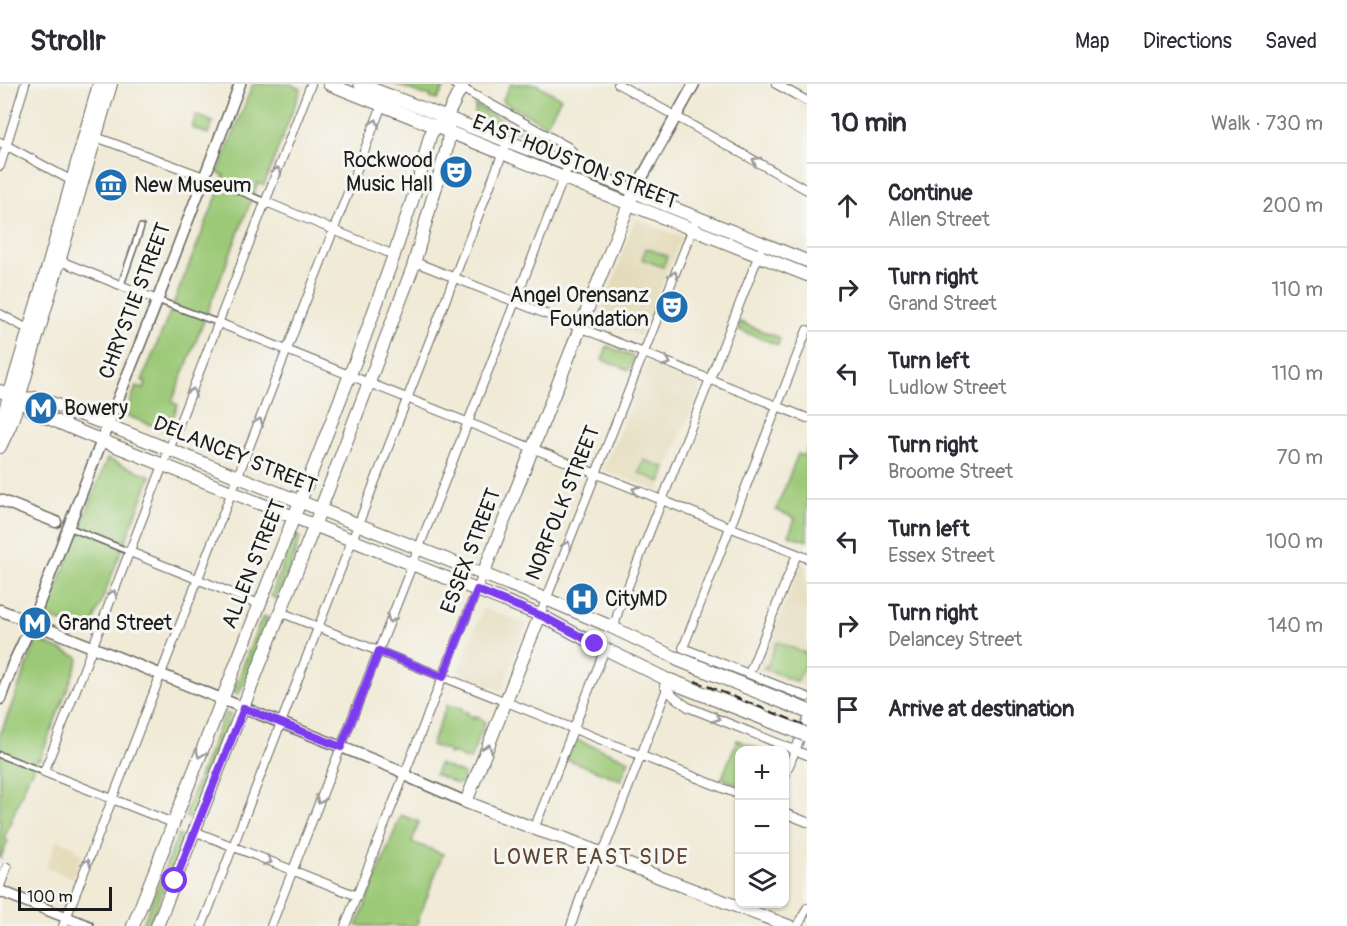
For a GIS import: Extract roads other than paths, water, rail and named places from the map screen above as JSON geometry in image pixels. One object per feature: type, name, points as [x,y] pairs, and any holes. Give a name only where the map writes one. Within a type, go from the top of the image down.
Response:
[{"type":"highway","points":[[681,653],[696,666],[806,709]]},
{"type":"highway","points":[[668,685],[801,733]]},
{"type":"main road","points":[[90,136],[99,84]]},
{"type":"main road","points":[[0,434],[9,395],[34,330],[90,136],[111,84]]},
{"type":"main road","name":"CHRYSTIE STREET","points":[[0,699],[240,84]]},
{"type":"main road","name":"EAST HOUSTON STREET","points":[[329,84],[449,133],[569,165],[634,192],[694,224]]},
{"type":"main road","name":"EAST HOUSTON STREET","points":[[360,84],[446,118],[563,178],[629,204],[694,224],[761,250],[807,275]]},
{"type":"main road","points":[[634,192],[694,84]]},
{"type":"main road","points":[[435,127],[446,118],[459,85]]},
{"type":"main road","points":[[446,118],[449,133]]},
{"type":"main road","name":"ALLEN STREET","points":[[133,926],[349,375],[394,255],[418,183],[430,136],[435,127]]},
{"type":"main road","name":"ALLEN STREET","points":[[157,926],[244,708],[415,262],[447,148],[449,133]]},
{"type":"main road","name":"ESSEX STREET","points":[[483,574],[634,192]]},
{"type":"main road","name":"EAST HOUSTON STREET","points":[[761,250],[807,261]]},
{"type":"main road","points":[[0,447],[10,426],[9,395]]},
{"type":"main road","name":"DELANCEY STREET","points":[[9,395],[39,398],[681,653]]},
{"type":"main road","name":"DELANCEY STREET","points":[[9,395],[34,412],[540,615],[657,674],[668,685]]},
{"type":"main road","points":[[0,500],[56,522]]},
{"type":"main road","points":[[0,610],[396,769],[466,802],[536,830],[566,839],[770,926]]},
{"type":"main road","name":"NORFOLK STREET","points":[[466,802],[540,615]]},
{"type":"main road","points":[[599,855],[789,926]]},
{"type":"main road","points":[[0,891],[64,922],[88,926]]},
{"type":"street","points":[[0,166],[3,144],[25,84]]},
{"type":"street","points":[[44,772],[311,84]]},
{"type":"street","points":[[618,84],[807,190]]},
{"type":"street","points":[[776,84],[807,101]]},
{"type":"street","points":[[271,926],[573,154],[568,147],[459,85]]},
{"type":"street","points":[[64,922],[382,105]]},
{"type":"street","points":[[90,136],[204,177],[394,255]]},
{"type":"street","points":[[3,144],[76,183]]},
{"type":"street","points":[[202,926],[505,148]]},
{"type":"street","name":"NORFOLK STREET","points":[[540,615],[694,224]]},
{"type":"street","points":[[121,285],[141,227]]},
{"type":"street","points":[[614,628],[618,612],[761,250]]},
{"type":"street","points":[[55,259],[807,558]]},
{"type":"street","points":[[415,262],[807,418]]},
{"type":"street","points":[[0,314],[34,330]]},
{"type":"street","points":[[681,653],[807,330]]},
{"type":"street","points":[[56,522],[259,604]]},
{"type":"street","points":[[749,674],[797,554]]},
{"type":"street","name":"ESSEX STREET","points":[[345,926],[483,574]]},
{"type":"street","points":[[280,612],[735,793]]},
{"type":"street","points":[[536,830],[605,649]]},
{"type":"street","name":"DELANCEY STREET","points":[[681,653],[749,674],[806,709]]},
{"type":"street","points":[[571,926],[581,895],[606,845],[668,685]]},
{"type":"street","name":"DELANCEY STREET","points":[[668,685],[674,697],[686,706],[807,755]]},
{"type":"street","points":[[789,766],[796,750],[806,709]]},
{"type":"street","points":[[0,755],[173,823]]},
{"type":"street","points":[[789,815],[807,822]]},
{"type":"street","points":[[194,831],[357,896]]},
{"type":"street","points":[[0,886],[7,867]]},
{"type":"street","points":[[798,926],[807,908]]},
{"type":"railway","points":[[695,681],[807,726]]},
{"type":"place","name":"Rockwood Music Hall","points":[[456,172]]},
{"type":"place","name":"New Museum","points":[[111,185]]},
{"type":"place","name":"Angel Orensanz Foundation","points":[[672,307]]},
{"type":"place","name":"Bowery","points":[[41,408]]},
{"type":"place","name":"CityMD","points":[[582,599]]},
{"type":"place","name":"Grand Street","points":[[35,623]]},
{"type":"district","name":"LOWER EAST SIDE","points":[[591,857]]}]
